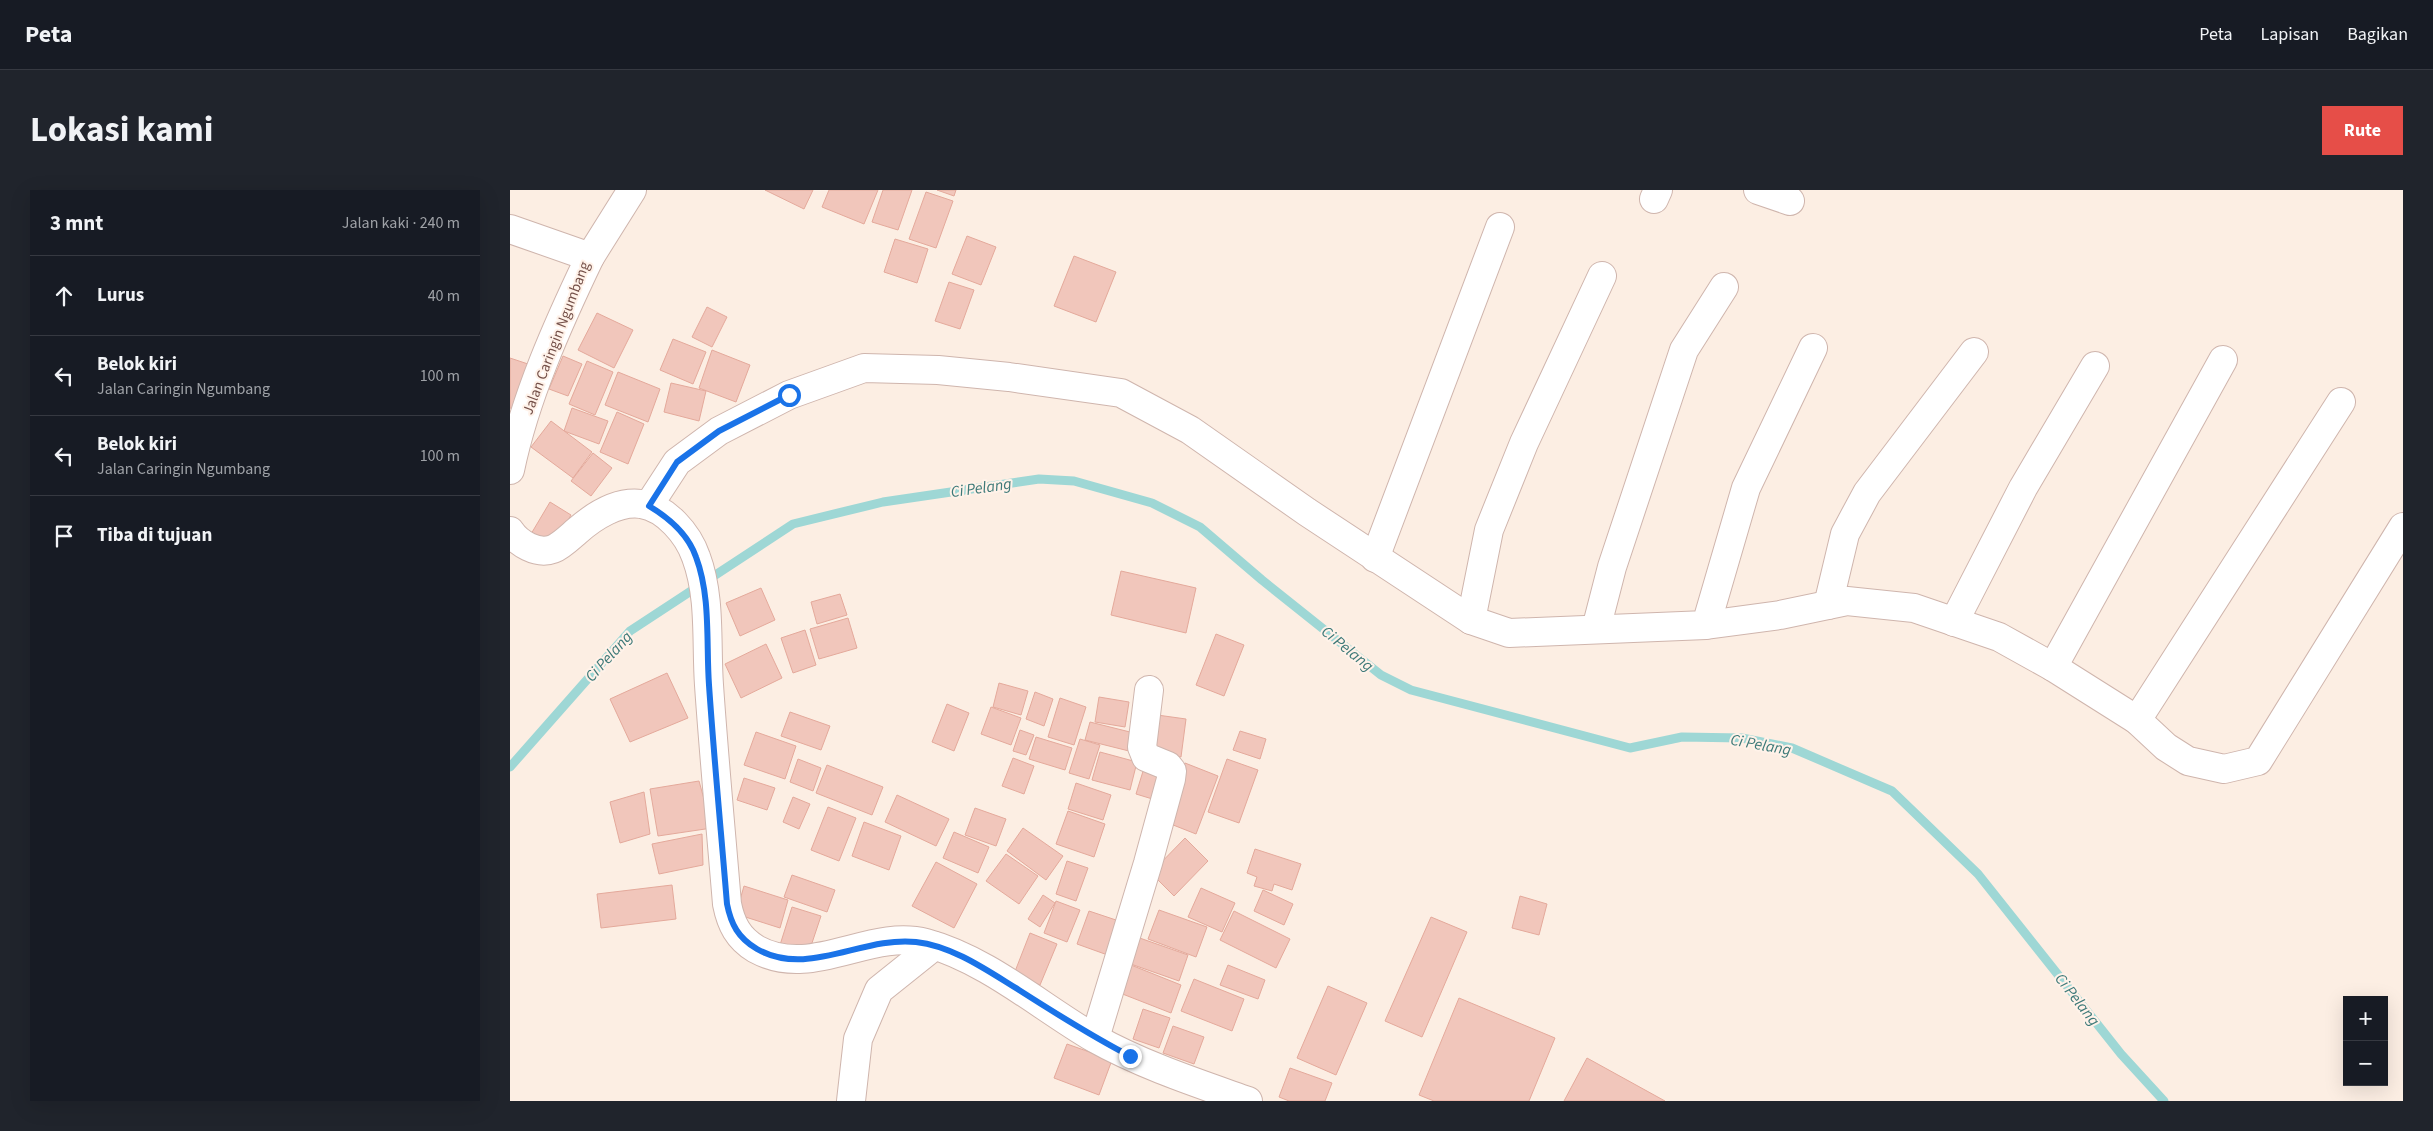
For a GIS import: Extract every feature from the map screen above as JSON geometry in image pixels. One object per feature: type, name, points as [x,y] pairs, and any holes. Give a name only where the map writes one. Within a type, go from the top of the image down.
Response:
[{"type":"street","points":[[590,257],[632,190]]},
{"type":"street","points":[[1758,190],[1790,201]]},
{"type":"street","points":[[1375,558],[1500,226]]},
{"type":"street","name":"Jalan Caringin Ngumbang","points":[[510,228],[590,257],[546,358],[510,470]]},
{"type":"street","points":[[1471,620],[1489,530],[1524,443],[1602,276]]},
{"type":"street","points":[[1596,629],[1612,567],[1684,350],[1724,287]]},
{"type":"street","points":[[1706,625],[1746,488],[1812,348]]},
{"type":"street","points":[[1828,605],[1845,534],[1867,493],[1974,352]]},
{"type":"street","points":[[2053,667],[2223,360]]},
{"type":"street","points":[[1954,622],[2023,488],[2095,366]]},
{"type":"street","points":[[649,506],[677,462],[719,431],[789,395],[864,368],[938,370],[1009,377],[1121,393],[1190,430],[1375,558],[1471,620],[1509,633],[1706,625],[1780,615],[1847,601],[1914,608],[1999,637],[2053,667],[2137,720],[2166,747],[2188,761],[2224,769],[2258,760],[2403,527]]},
{"type":"street","points":[[2137,720],[2341,402]]},
{"type":"street","points":[[510,531],[520,543],[534,549],[552,550],[586,523],[610,509],[631,503],[649,506],[667,516],[683,533],[698,564],[705,592],[709,684],[727,904],[731,923],[744,942],[765,954],[787,960],[806,960],[871,944],[902,940],[934,946],[953,952],[1095,1038],[1156,1066],[1248,1101]]},
{"type":"street","points":[[1095,1038],[1148,863],[1171,779],[1172,771],[1168,766],[1146,757],[1142,747],[1149,690]]},
{"type":"street","points":[[850,1101],[858,1039],[879,990],[934,946]]},
{"type":"building","points":[[765,190],[813,190],[804,209]]},
{"type":"building","points":[[829,190],[878,190],[864,224],[822,207]]},
{"type":"building","points":[[883,190],[912,190],[898,230],[872,222]]},
{"type":"building","points":[[937,190],[956,190],[954,196]]},
{"type":"building","points":[[926,192],[953,201],[936,248],[909,239]]},
{"type":"building","points":[[967,236],[996,247],[981,285],[952,274]]},
{"type":"building","points":[[895,239],[928,249],[917,283],[884,272]]},
{"type":"building","points":[[1074,256],[1116,272],[1096,322],[1054,306]]},
{"type":"building","points":[[949,282],[974,290],[960,329],[935,321]]},
{"type":"building","points":[[707,307],[727,317],[712,347],[692,337]]},
{"type":"building","points":[[597,313],[633,330],[614,368],[578,350]]},
{"type":"building","points":[[673,339],[706,352],[693,384],[660,370]]},
{"type":"building","points":[[712,350],[750,365],[736,402],[699,388]]},
{"type":"building","points":[[563,356],[582,364],[568,396],[549,389]]},
{"type":"building","points":[[510,358],[534,366],[519,411],[510,408]]},
{"type":"building","points":[[587,361],[613,372],[595,415],[569,404]]},
{"type":"building","points":[[618,372],[660,389],[648,422],[605,405]]},
{"type":"building","points":[[671,383],[706,391],[699,421],[664,412]]},
{"type":"building","points":[[572,408],[608,421],[599,444],[564,431]]},
{"type":"building","points":[[617,412],[644,424],[628,464],[600,452]]},
{"type":"building","points":[[551,421],[592,452],[573,478],[531,447]]},
{"type":"building","points":[[593,453],[612,468],[591,496],[571,481]]},
{"type":"building","points":[[550,502],[571,515],[553,547],[531,534]]},
{"type":"building","points":[[1121,571],[1196,588],[1186,633],[1111,615]]},
{"type":"building","points":[[761,588],[775,620],[740,636],[726,603]]},
{"type":"building","points":[[840,594],[847,615],[817,624],[811,602]]},
{"type":"building","points":[[848,618],[857,648],[819,659],[810,629]]},
{"type":"building","points":[[805,630],[816,665],[793,673],[781,638]]},
{"type":"building","points":[[1216,634],[1244,645],[1224,696],[1196,685]]},
{"type":"building","points":[[766,644],[782,678],[741,698],[725,664]]},
{"type":"building","points":[[667,673],[688,718],[630,742],[610,699]]},
{"type":"building","points":[[999,683],[1028,691],[1021,715],[993,707]]},
{"type":"building","points":[[1035,692],[1053,699],[1044,726],[1026,719]]},
{"type":"building","points":[[1099,697],[1129,702],[1125,727],[1095,722]]},
{"type":"building","points":[[1060,698],[1086,707],[1074,745],[1048,737]]},
{"type":"building","points":[[947,704],[969,713],[954,751],[932,742]]},
{"type":"building","points":[[991,707],[1021,718],[1011,745],[981,734]]},
{"type":"building","points":[[790,712],[830,726],[821,750],[781,736]]},
{"type":"building","points":[[1150,714],[1186,719],[1181,757],[1146,752]]},
{"type":"building","points":[[1090,722],[1138,734],[1133,752],[1085,740]]},
{"type":"building","points":[[1020,730],[1034,735],[1026,755],[1013,751]]},
{"type":"building","points":[[1240,731],[1266,739],[1260,759],[1233,750]]},
{"type":"building","points":[[756,732],[796,746],[785,779],[744,765]]},
{"type":"building","points":[[1036,737],[1072,748],[1065,770],[1029,759]]},
{"type":"building","points":[[1080,739],[1100,745],[1089,779],[1069,773]]},
{"type":"building","points":[[1100,752],[1137,762],[1130,790],[1092,780]]},
{"type":"building","points":[[1013,758],[1034,766],[1024,794],[1002,786]]},
{"type":"building","points":[[798,759],[821,768],[813,791],[790,782]]},
{"type":"building","points":[[1227,759],[1258,770],[1239,823],[1208,812]]},
{"type":"building","points":[[1185,763],[1218,776],[1196,834],[1163,821]]},
{"type":"building","points":[[827,765],[883,787],[872,815],[816,793]]},
{"type":"building","points":[[1144,768],[1167,776],[1159,801],[1136,794]]},
{"type":"building","points":[[744,778],[775,788],[767,810],[737,800]]},
{"type":"building","points":[[699,781],[712,828],[658,836],[650,789]]},
{"type":"building","points":[[1076,783],[1111,795],[1103,820],[1068,809]]},
{"type":"building","points":[[644,792],[650,834],[620,843],[610,802]]},
{"type":"building","points":[[897,795],[949,819],[936,846],[885,822]]},
{"type":"building","points":[[793,797],[810,804],[799,829],[783,822]]},
{"type":"building","points":[[828,807],[856,818],[839,861],[811,850]]},
{"type":"building","points":[[975,808],[1006,819],[996,846],[965,835]]},
{"type":"building","points":[[1068,811],[1105,824],[1094,857],[1056,844]]},
{"type":"building","points":[[864,822],[901,836],[889,870],[852,856]]},
{"type":"building","points":[[1023,828],[1063,856],[1046,880],[1007,851]]},
{"type":"building","points":[[954,832],[989,847],[978,873],[943,858]]},
{"type":"building","points":[[702,834],[703,865],[659,874],[652,844]]},
{"type":"building","points":[[1185,838],[1208,861],[1174,896],[1151,873]]},
{"type":"building","points":[[1255,849],[1301,864],[1292,890],[1274,884],[1272,891],[1254,886],[1257,877],[1247,873]]},
{"type":"building","points":[[1006,854],[1038,876],[1019,904],[986,881]]},
{"type":"building","points":[[1067,861],[1088,868],[1076,901],[1056,894]]},
{"type":"building","points":[[936,862],[977,884],[954,928],[912,906]]},
{"type":"building","points":[[792,875],[835,890],[827,912],[784,897]]},
{"type":"building","points":[[672,885],[676,919],[601,928],[597,894]]},
{"type":"building","points":[[744,886],[788,900],[780,928],[736,914]]},
{"type":"building","points":[[1201,888],[1235,903],[1222,932],[1188,917]]},
{"type":"building","points":[[1263,890],[1293,904],[1284,925],[1254,911]]},
{"type":"building","points":[[1043,895],[1055,903],[1040,927],[1028,919]]},
{"type":"building","points":[[1520,896],[1547,904],[1539,935],[1512,928]]},
{"type":"building","points":[[1056,901],[1080,910],[1067,942],[1044,933]]},
{"type":"building","points":[[792,907],[821,916],[808,955],[780,945]]},
{"type":"building","points":[[1159,910],[1207,927],[1196,957],[1148,939]]},
{"type":"building","points":[[1089,911],[1128,924],[1116,958],[1077,944]]},
{"type":"building","points":[[1234,911],[1290,939],[1276,968],[1220,940]]},
{"type":"building","points":[[1431,917],[1467,932],[1422,1037],[1385,1021]]},
{"type":"building","points":[[1030,933],[1057,944],[1040,985],[1014,974]]},
{"type":"building","points":[[1134,936],[1188,955],[1179,981],[1125,962]]},
{"type":"building","points":[[1131,965],[1181,985],[1171,1013],[1120,993]]},
{"type":"building","points":[[1228,965],[1265,980],[1258,999],[1220,985]]},
{"type":"building","points":[[1194,979],[1244,999],[1232,1031],[1181,1011]]},
{"type":"building","points":[[1328,986],[1367,1003],[1336,1075],[1297,1058]]},
{"type":"building","points":[[1459,998],[1555,1038],[1529,1101],[1434,1101],[1419,1095]]},
{"type":"building","points":[[1143,1009],[1170,1018],[1159,1048],[1133,1039]]},
{"type":"building","points":[[1173,1026],[1204,1037],[1194,1064],[1163,1053]]},
{"type":"building","points":[[1067,1044],[1112,1060],[1099,1095],[1054,1078]]},
{"type":"building","points":[[1587,1058],[1665,1101],[1564,1101]]},
{"type":"building","points":[[1290,1068],[1332,1083],[1325,1101],[1289,1101],[1279,1097]]},
{"type":"waterway","name":"Ci Pelang","points":[[510,767],[630,631],[793,524],[883,502],[1039,479],[1074,481],[1152,503],[1200,527],[1262,580],[1381,675],[1411,690],[1630,748],[1682,737],[1742,738],[1792,748],[1892,791],[1978,874],[2121,1054],[2164,1101]]},
{"type":"route","points":[[789,395],[719,431],[677,462],[649,506],[667,516],[683,533],[696,556],[705,592],[709,684],[727,904],[731,923],[744,942],[765,954],[787,960],[806,960],[871,944],[902,940],[925,943],[953,952],[1095,1038],[1130,1056]]}]
